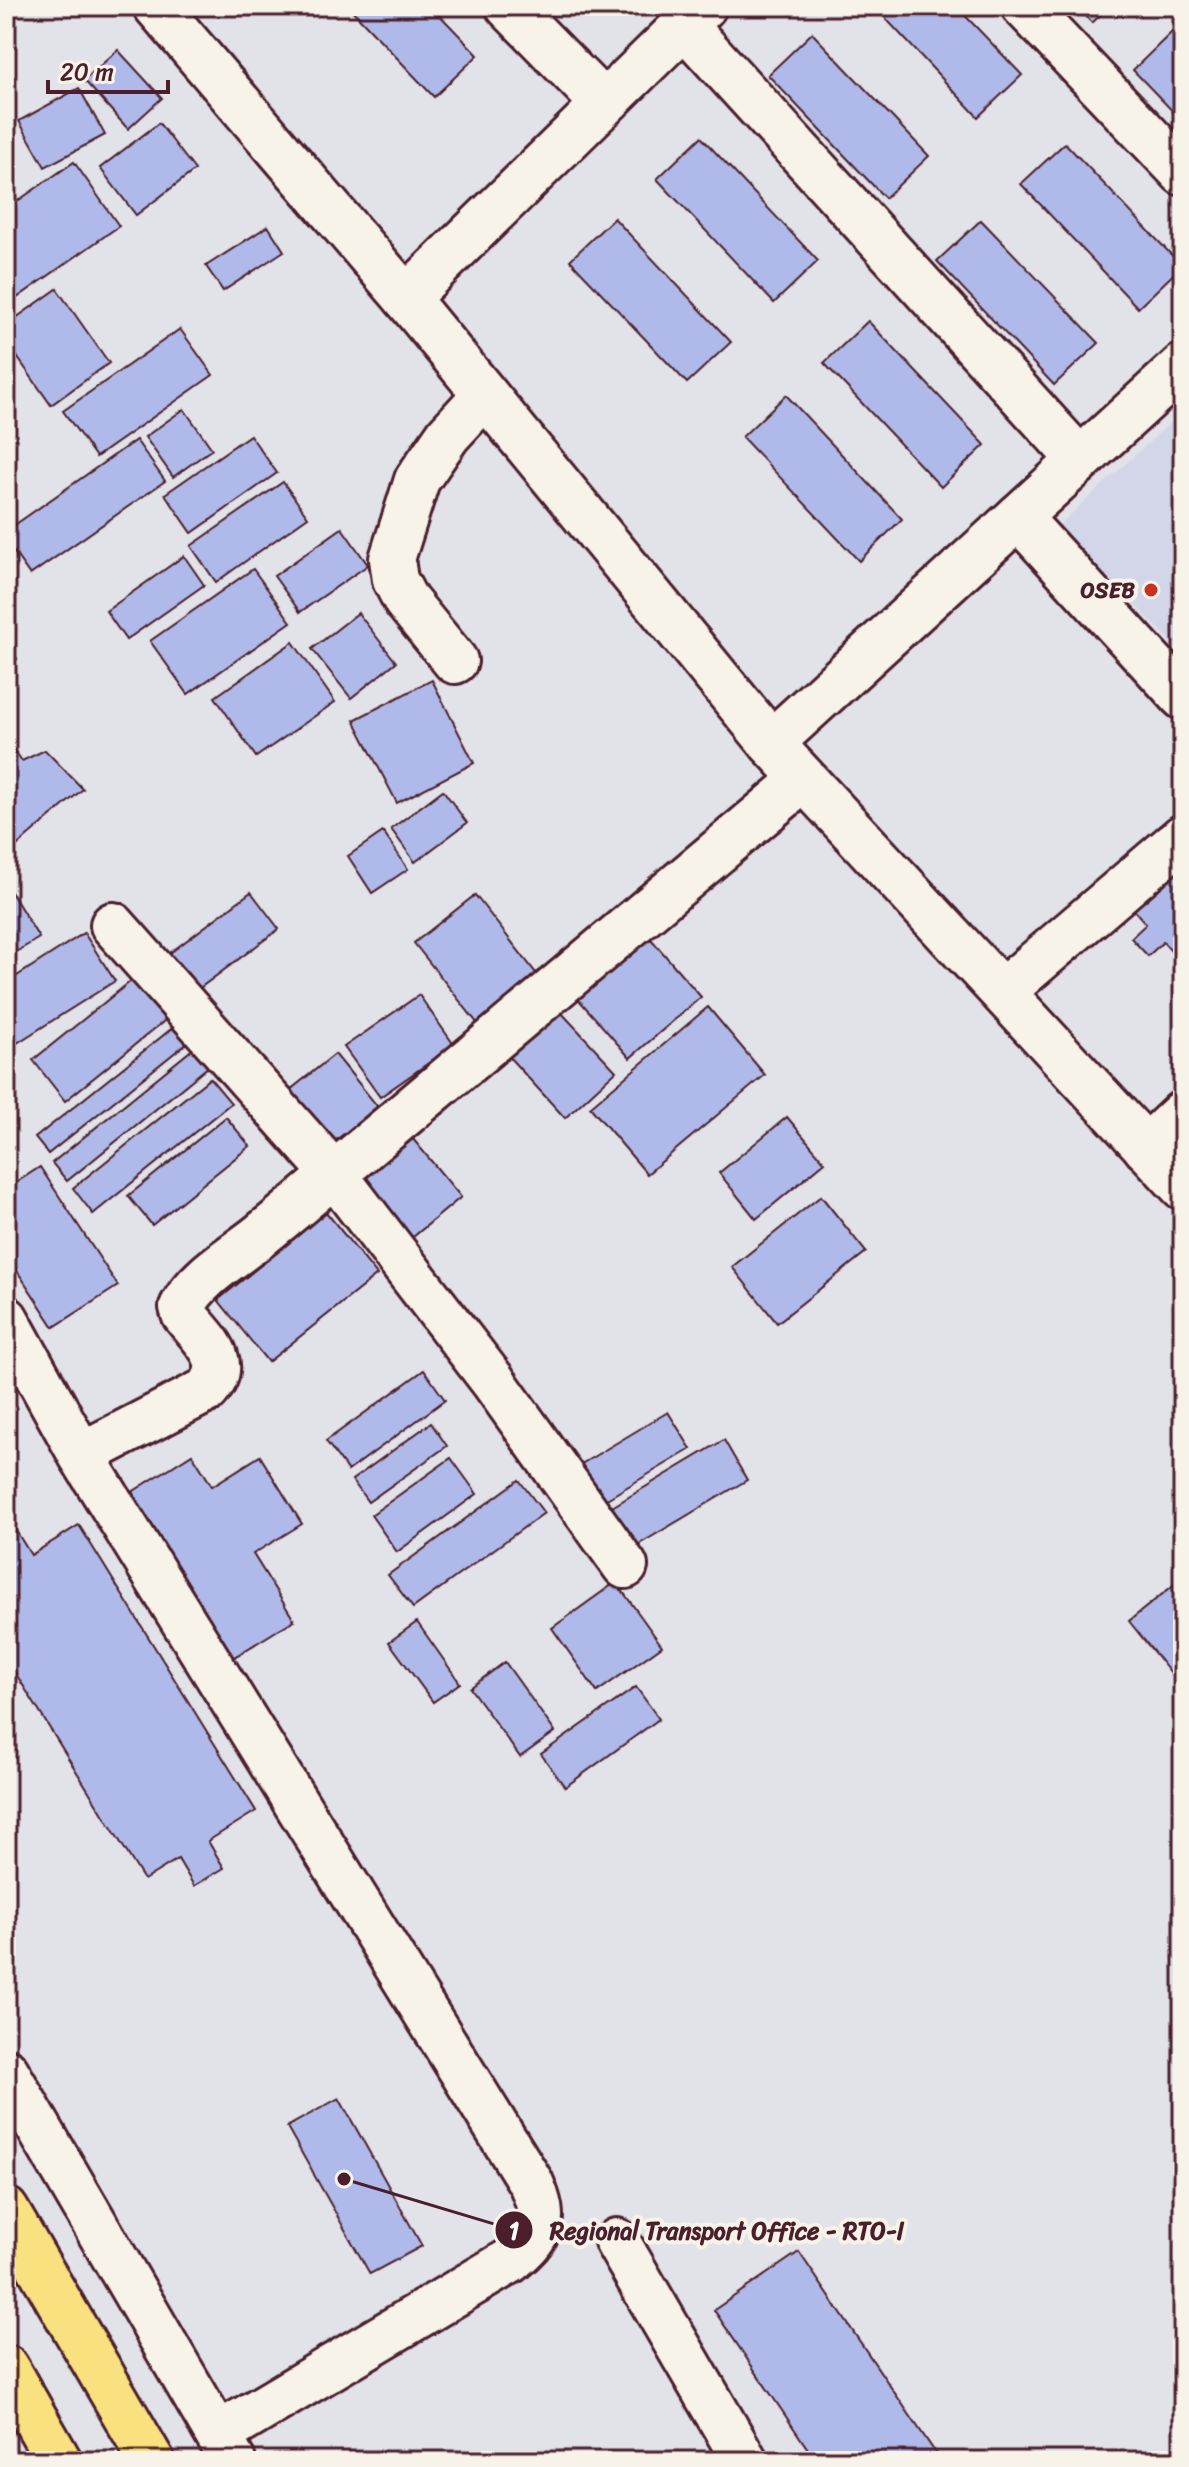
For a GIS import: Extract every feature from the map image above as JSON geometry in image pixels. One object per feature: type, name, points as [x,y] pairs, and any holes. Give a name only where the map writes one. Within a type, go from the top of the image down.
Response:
[{"type":"highway","points":[[6,2210],[152,2461]]},
{"type":"highway","points":[[6,2368],[59,2461]]},
{"type":"street","points":[[156,6],[406,298],[803,780],[1183,1187]]},
{"type":"street","points":[[508,6],[603,103]]},
{"type":"street","points":[[1024,6],[1183,173]]},
{"type":"street","points":[[406,298],[694,16],[1080,460]]},
{"type":"street","points":[[771,743],[1183,366]]},
{"type":"street","points":[[455,661],[406,601],[395,580],[392,559],[417,480],[448,435],[485,395]]},
{"type":"street","points":[[1018,517],[1183,697]]},
{"type":"street","points":[[81,1455],[207,1390],[214,1382],[219,1366],[216,1356],[182,1307],[203,1281],[803,780]]},
{"type":"street","points":[[1003,991],[1183,837]]},
{"type":"street","points":[[113,925],[334,1174],[493,1381],[625,1566]]},
{"type":"street","points":[[1146,1148],[1183,1113]]},
{"type":"street","points":[[6,1319],[81,1455],[531,2183],[541,2206],[539,2228],[529,2245],[510,2261],[226,2448],[6,2071]]},
{"type":"street","points":[[617,2241],[745,2461]]},
{"type":"shaded area","name":"OSEB","points":[[1183,411],[1183,653],[1057,527]]},
{"type":"building","points":[[348,6],[431,6],[478,55],[434,97]]},
{"type":"building","points":[[874,6],[956,6],[1022,75],[978,117]]},
{"type":"building","points":[[1076,6],[1110,6],[1092,23]]},
{"type":"building","points":[[1177,27],[1183,34],[1183,122],[1133,70]]},
{"type":"building","points":[[812,33],[929,156],[885,198],[768,75]]},
{"type":"building","points":[[118,50],[162,98],[128,129],[84,80]]},
{"type":"building","points":[[79,88],[105,135],[45,167],[19,121]]},
{"type":"building","points":[[159,123],[195,170],[136,215],[100,168]]},
{"type":"building","points":[[701,137],[818,261],[774,303],[657,179]]},
{"type":"building","points":[[1065,143],[1182,266],[1138,308],[1021,184]]},
{"type":"building","points":[[74,162],[119,226],[14,300],[6,289],[6,209]]},
{"type":"building","points":[[614,218],[731,342],[687,383],[570,260]]},
{"type":"building","points":[[981,220],[1099,343],[1054,385],[937,261]]},
{"type":"building","points":[[268,226],[284,251],[223,291],[206,266]]},
{"type":"building","points":[[57,289],[109,363],[51,405],[6,341],[6,325]]},
{"type":"building","points":[[868,321],[985,445],[941,487],[824,363]]},
{"type":"building","points":[[180,329],[213,375],[96,457],[63,411]]},
{"type":"building","points":[[786,395],[902,519],[859,561],[742,437]]},
{"type":"building","points":[[184,409],[212,449],[173,477],[145,437]]},
{"type":"building","points":[[250,435],[277,473],[192,533],[165,494]]},
{"type":"building","points":[[136,440],[165,481],[30,575],[6,541],[6,531]]},
{"type":"building","points":[[283,482],[308,517],[216,582],[191,546]]},
{"type":"building","points":[[342,528],[368,565],[300,612],[274,576]]},
{"type":"building","points":[[184,556],[204,585],[126,640],[106,611]]},
{"type":"building","points":[[253,569],[291,622],[188,694],[150,641]]},
{"type":"building","points":[[358,613],[396,662],[351,698],[312,649]]},
{"type":"building","points":[[6,640],[17,659],[6,666]]},
{"type":"building","points":[[293,642],[335,702],[256,757],[215,697]]},
{"type":"building","points":[[432,680],[474,763],[397,803],[354,720]]},
{"type":"building","points":[[6,738],[22,761],[45,750],[83,789],[6,855]]},
{"type":"building","points":[[443,790],[467,823],[415,862],[391,829]]},
{"type":"building","points":[[383,832],[408,869],[372,893],[348,856]]},
{"type":"building","points":[[1183,855],[1183,964],[1163,942],[1148,956],[1131,938],[1146,924],[1129,904]]},
{"type":"building","points":[[11,892],[39,938],[6,958],[6,895]]},
{"type":"building","points":[[251,892],[279,929],[189,996],[162,959]]},
{"type":"building","points":[[475,895],[539,977],[478,1024],[414,943]]},
{"type":"building","points":[[645,932],[701,997],[630,1058],[573,993]]},
{"type":"building","points":[[84,933],[115,981],[6,1050],[6,983]]},
{"type":"building","points":[[136,977],[169,1017],[65,1101],[33,1060]]},
{"type":"building","points":[[419,995],[454,1045],[380,1097],[344,1047]]},
{"type":"building","points":[[708,1007],[765,1075],[647,1174],[590,1107]]},
{"type":"building","points":[[559,1010],[616,1071],[565,1118],[509,1057]]},
{"type":"building","points":[[175,1026],[188,1042],[48,1154],[35,1138]]},
{"type":"building","points":[[194,1048],[209,1066],[67,1181],[52,1163]]},
{"type":"building","points":[[335,1054],[378,1107],[326,1148],[284,1095]]},
{"type":"building","points":[[210,1078],[231,1103],[93,1214],[73,1188]]},
{"type":"building","points":[[226,1117],[250,1146],[152,1225],[128,1196]]},
{"type":"building","points":[[787,1117],[825,1162],[756,1219],[719,1173]]},
{"type":"building","points":[[408,1133],[461,1197],[407,1242],[355,1178]]},
{"type":"building","points":[[40,1167],[118,1286],[54,1327],[6,1254],[6,1189]]},
{"type":"building","points":[[821,1196],[866,1252],[777,1323],[732,1267]]},
{"type":"building","points":[[326,1212],[377,1275],[268,1362],[218,1300]]},
{"type":"building","points":[[424,1370],[445,1400],[348,1471],[326,1441]]},
{"type":"building","points":[[668,1412],[691,1449],[600,1503],[578,1466]]},
{"type":"building","points":[[431,1423],[447,1446],[368,1502],[352,1480]]},
{"type":"building","points":[[724,1440],[747,1480],[631,1549],[607,1510]]},
{"type":"building","points":[[192,1454],[212,1486],[260,1456],[302,1524],[253,1554],[294,1620],[231,1659],[129,1494]]},
{"type":"building","points":[[451,1458],[477,1494],[397,1552],[371,1515]]},
{"type":"building","points":[[519,1480],[544,1513],[413,1608],[388,1575]]},
{"type":"building","points":[[79,1525],[256,1811],[208,1841],[224,1868],[194,1886],[178,1859],[144,1880],[6,1658],[6,1530],[13,1526],[31,1555]]},
{"type":"building","points":[[616,1582],[662,1646],[597,1692],[552,1628]]},
{"type":"building","points":[[1175,1584],[1183,1594],[1183,1689],[1129,1621]]},
{"type":"building","points":[[417,1622],[460,1683],[433,1702],[389,1642]]},
{"type":"building","points":[[505,1662],[555,1732],[520,1757],[470,1688]]},
{"type":"building","points":[[636,1687],[659,1719],[565,1787],[541,1754]]},
{"type":"building","points":[[339,2098],[422,2246],[370,2274],[287,2127]]},
{"type":"building","points":[[799,2252],[941,2461],[816,2461],[714,2310]]},
{"type":"place","name":"OSEB","points":[[1151,590]]},
{"type":"place","name":"Regional Transport Office - RTO-I","points":[[344,2179]]}]
